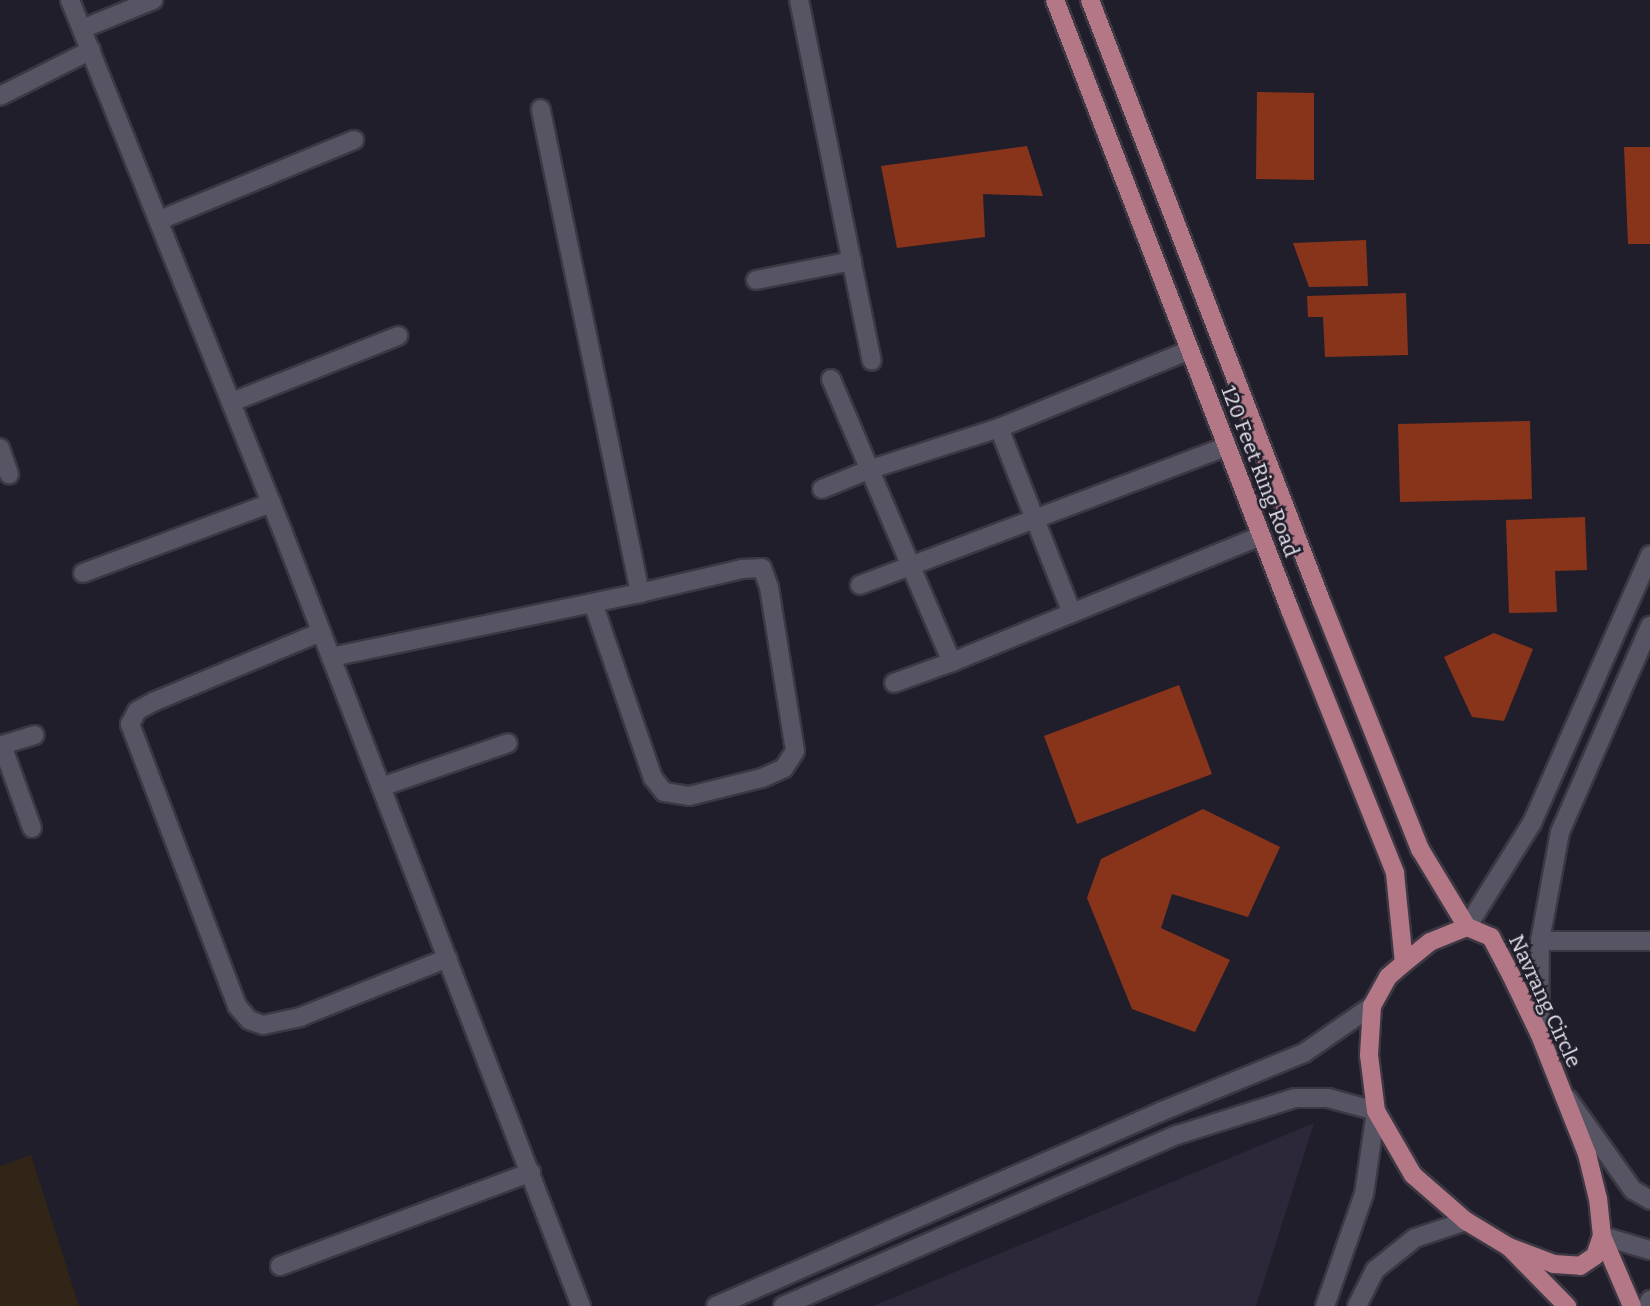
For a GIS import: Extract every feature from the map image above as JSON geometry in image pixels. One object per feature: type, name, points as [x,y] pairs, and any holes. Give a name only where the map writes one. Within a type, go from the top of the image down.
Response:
[{"type":"main road","name":"120 Feet Ring Road","points":[[1055,0],[1395,873],[1404,963]]},
{"type":"main road","name":"120 Feet Ring Road","points":[[1090,0],[1322,603],[1416,838],[1467,927]]},
{"type":"main road","points":[[1467,927],[1430,942],[1404,963],[1388,977],[1372,1006],[1369,1055],[1376,1111],[1413,1174],[1466,1221],[1509,1247],[1554,1264],[1581,1266],[1595,1256],[1602,1236]]},
{"type":"main road","name":"Navrang Circle","points":[[1467,927],[1491,937],[1539,1033],[1587,1154],[1598,1199],[1602,1236]]},
{"type":"main road","points":[[1602,1236],[1632,1306]]},
{"type":"main road","points":[[1509,1247],[1567,1306]]},
{"type":"street","points":[[70,0],[232,402],[581,1306]]},
{"type":"street","points":[[82,29],[153,0]]},
{"type":"street","points":[[799,0],[872,361]]},
{"type":"street","points":[[0,96],[91,50]]},
{"type":"street","points":[[541,109],[640,593]]},
{"type":"street","points":[[160,220],[354,140]]},
{"type":"street","points":[[756,280],[852,261]]},
{"type":"street","points":[[232,402],[398,336]]},
{"type":"street","points":[[822,489],[868,470],[999,428],[1190,350]]},
{"type":"street","points":[[831,379],[952,662]]},
{"type":"street","points":[[999,428],[1072,613]]},
{"type":"street","points":[[860,585],[1227,446]]},
{"type":"street","points":[[0,448],[9,474]]},
{"type":"street","points":[[83,573],[271,503]]},
{"type":"street","points":[[894,683],[952,662],[1262,536]]},
{"type":"street","points":[[1467,927],[1532,823],[1650,555]]},
{"type":"street","points":[[331,657],[640,593],[742,569],[762,568],[769,587],[795,751],[784,768],[762,778],[689,796],[664,792],[653,778],[593,603]]},
{"type":"street","points":[[1539,1033],[1540,941],[1560,832],[1650,626]]},
{"type":"street","points":[[321,632],[153,702],[137,711],[130,724],[237,1006],[249,1020],[263,1025],[300,1017],[448,958]]},
{"type":"street","points":[[32,828],[1,743],[33,735]]},
{"type":"street","points":[[381,787],[508,743]]},
{"type":"street","points":[[1540,941],[1650,941]]},
{"type":"street","points":[[716,1306],[1160,1112],[1304,1053],[1372,1006]]},
{"type":"street","points":[[1559,1085],[1633,1190],[1650,1200]]},
{"type":"street","points":[[783,1306],[1177,1135],[1295,1098],[1328,1098],[1376,1111],[1364,1194],[1325,1306]]},
{"type":"street","points":[[280,1266],[531,1172]]},
{"type":"street","points":[[933,1212],[943,1237]]},
{"type":"street","points":[[1357,1306],[1376,1270],[1415,1238],[1466,1221]]},
{"type":"street","points":[[1602,1236],[1650,1250]]},
{"type":"street","points":[[1647,1306],[1650,1300]]},
{"type":"shaded area","points":[[1314,1123],[1256,1306],[873,1306]]},
{"type":"shaded area","points":[[31,1155],[79,1306],[0,1306],[0,1166]]},
{"type":"building","points":[[1257,92],[1314,93],[1314,180],[1256,179]]},
{"type":"building","points":[[1027,146],[1043,196],[983,194],[985,237],[897,248],[881,166]]},
{"type":"building","points":[[1624,147],[1650,147],[1650,244],[1628,244]]},
{"type":"building","points":[[1366,240],[1368,286],[1309,287],[1293,243]]},
{"type":"building","points":[[1406,293],[1408,355],[1325,357],[1323,317],[1308,317],[1307,296]]},
{"type":"building","points":[[1530,421],[1532,499],[1400,502],[1398,424]]},
{"type":"building","points":[[1585,517],[1587,570],[1555,571],[1557,612],[1509,613],[1506,520]]},
{"type":"building","points":[[1494,633],[1533,649],[1504,721],[1472,717],[1444,657]]},
{"type":"building","points":[[1179,685],[1212,774],[1077,824],[1044,736]]},
{"type":"building","points":[[1203,809],[1280,847],[1248,917],[1172,894],[1161,928],[1230,960],[1195,1032],[1132,1009],[1087,898],[1101,859]]}]
